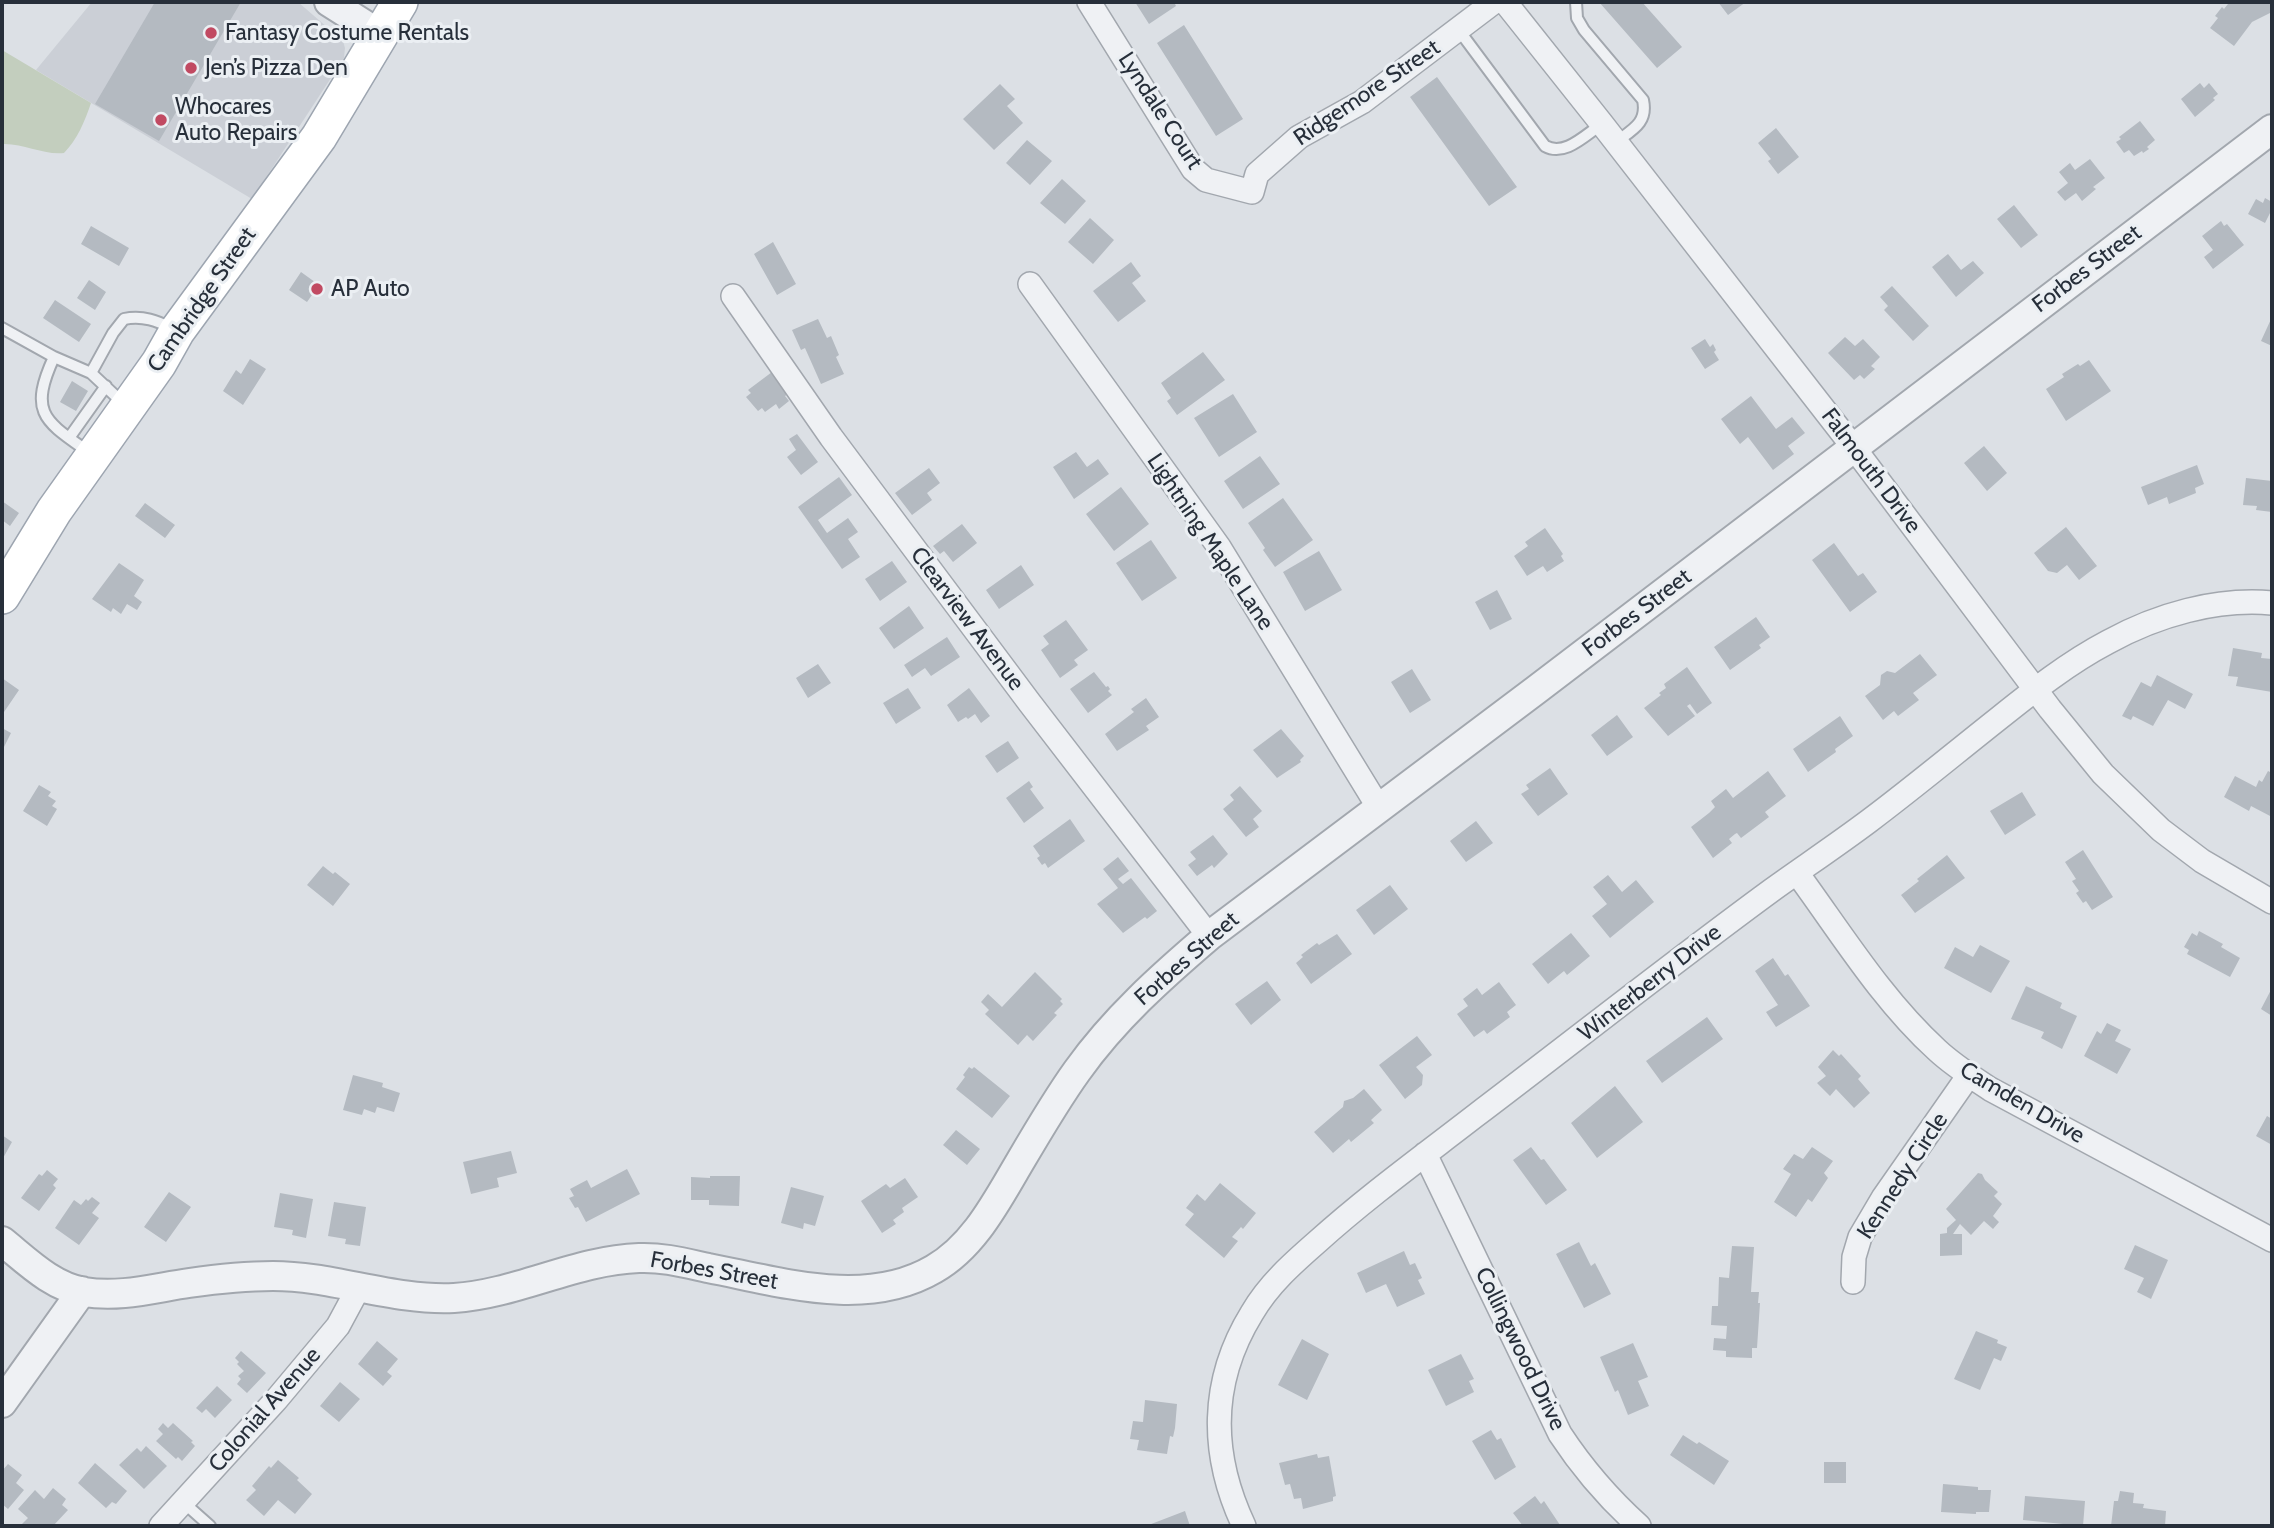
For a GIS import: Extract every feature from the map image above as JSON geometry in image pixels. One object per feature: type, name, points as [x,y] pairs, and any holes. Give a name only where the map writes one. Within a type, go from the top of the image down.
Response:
[{"type":"main road","name":"Cambridge Street","points":[[2,596],[54,512],[81,447],[117,396],[159,363],[177,331],[319,137],[400,2]]},
{"type":"street","points":[[329,2],[381,35]]},
{"type":"street","name":"Lyndale Court","points":[[1090,2],[1193,169],[1206,180],[1252,192]]},
{"type":"street","name":"Ridgemore Street","points":[[1252,192],[1257,174],[1299,137],[1362,102],[1494,2]]},
{"type":"street","name":"Falmouth Drive","points":[[1505,2],[1854,448],[2103,774],[2151,821],[2202,861],[2272,902]]},
{"type":"street","name":"Forbes Street","points":[[2,1241],[43,1275],[68,1287],[117,1294],[247,1276],[278,1276],[426,1297],[454,1298],[488,1294],[610,1261],[638,1258],[667,1259],[800,1286],[835,1290],[895,1285],[937,1268],[971,1238],[996,1203],[1048,1115],[1084,1062],[1137,1000],[1209,936],[2272,129]]},
{"type":"street","name":"Lightning Maple Lane","points":[[1030,284],[1219,547],[1379,808]]},
{"type":"street","name":"Clearview Avenue","points":[[733,296],[839,448],[1209,936]]},
{"type":"street","name":"Winterberry Drive","points":[[1244,1526],[1227,1481],[1221,1450],[1219,1418],[1224,1374],[1238,1338],[1261,1299],[1286,1270],[1334,1227],[1425,1154],[1886,807],[2073,661],[2144,625],[2190,610],[2222,603],[2272,603]]},
{"type":"street","name":"Camden Drive","points":[[1797,873],[1916,1030],[1969,1076],[2272,1240]]},
{"type":"street","name":"Kennedy Circle","points":[[1853,1282],[1854,1257],[1860,1237],[1883,1198],[1969,1076]]},
{"type":"street","name":"Collingwood Drive","points":[[1425,1154],[1560,1434],[1580,1465],[1601,1490],[1639,1526]]},
{"type":"street","name":"Colonial Avenue","points":[[162,1526],[276,1400],[338,1326],[359,1287]]},
{"type":"street","points":[[2,1403],[82,1291]]},
{"type":"lane","points":[[1458,30],[1545,146],[1562,150],[1638,126],[1643,120],[1645,110],[1643,100],[1584,30],[1577,18],[1576,2]]},
{"type":"lane","points":[[91,373],[124,319],[146,318],[177,331]]},
{"type":"lane","points":[[2,328],[54,357],[91,373],[117,396]]},
{"type":"lane","points":[[54,357],[41,390],[42,410],[57,430],[81,447]]},
{"type":"lane","points":[[183,1502],[210,1526]]},
{"type":"shaded area","points":[[92,2],[298,2],[343,41],[344,58],[252,199],[36,70]]},
{"type":"green space","points":[[2,50],[91,103],[80,130],[64,153],[2,144]]},
{"type":"building","points":[[155,2],[241,2],[159,141],[95,104]]},
{"type":"building","points":[[1135,2],[1174,2],[1176,6],[1149,24]]},
{"type":"building","points":[[1599,2],[1642,2],[1682,47],[1657,68]]},
{"type":"building","points":[[1718,2],[1746,2],[1728,15]]},
{"type":"building","points":[[2226,2],[2272,2],[2272,12],[2252,22],[2234,46],[2210,28],[2218,18],[2215,16],[2228,4]]},
{"type":"building","points":[[1184,25],[1243,119],[1216,136],[1157,43]]},
{"type":"building","points":[[1437,77],[1517,187],[1489,206],[1410,97]]},
{"type":"building","points":[[2200,83],[2204,88],[2209,83],[2218,94],[2213,98],[2215,100],[2195,117],[2181,99]]},
{"type":"building","points":[[1000,84],[1015,99],[1007,106],[1023,123],[994,150],[963,119]]},
{"type":"building","points":[[2140,121],[2155,140],[2143,153],[2142,151],[2134,156],[2129,150],[2124,153],[2116,142]]},
{"type":"building","points":[[1776,128],[1799,157],[1778,174],[1768,161],[1771,159],[1758,143]]},
{"type":"building","points":[[1027,140],[1052,161],[1030,185],[1006,163]]},
{"type":"building","points":[[2090,159],[2105,178],[2093,187],[2096,189],[2082,201],[2076,193],[2065,201],[2057,192],[2068,183],[2059,172],[2070,163],[2075,170]]},
{"type":"building","points":[[1062,179],[1086,201],[1065,224],[1040,203]]},
{"type":"building","points":[[2265,198],[2272,202],[2272,209],[2265,223],[2248,214],[2256,199],[2263,203]]},
{"type":"building","points":[[2014,205],[2038,235],[2021,248],[1997,219]]},
{"type":"building","points":[[1090,218],[1114,240],[1093,264],[1068,242]]},
{"type":"building","points":[[2221,221],[2224,226],[2227,224],[2244,245],[2213,269],[2204,257],[2213,250],[2202,236]]},
{"type":"building","points":[[91,226],[129,248],[119,266],[81,244]]},
{"type":"building","points":[[773,242],[796,284],[777,295],[754,254]]},
{"type":"building","points":[[1948,254],[1961,270],[1973,261],[1984,273],[1956,297],[1932,267]]},
{"type":"building","points":[[1131,262],[1141,276],[1132,283],[1146,301],[1118,322],[1093,291]]},
{"type":"building","points":[[301,272],[319,285],[307,302],[289,290]]},
{"type":"building","points":[[89,280],[106,292],[95,310],[77,298]]},
{"type":"building","points":[[1892,286],[1929,326],[1913,341],[1884,310],[1888,306],[1880,297]]},
{"type":"building","points":[[55,300],[91,324],[79,342],[43,318]]},
{"type":"building","points":[[2272,317],[2272,346],[2261,341]]},
{"type":"building","points":[[818,319],[827,338],[831,336],[844,374],[821,384],[805,348],[801,350],[792,330]]},
{"type":"building","points":[[1845,337],[1855,346],[1863,339],[1880,357],[1871,366],[1875,369],[1864,379],[1860,375],[1854,380],[1828,353]]},
{"type":"building","points":[[1705,339],[1710,347],[1713,344],[1719,360],[1705,369],[1691,348]]},
{"type":"building","points":[[1203,352],[1225,380],[1177,415],[1167,401],[1171,398],[1161,383]]},
{"type":"building","points":[[250,359],[266,369],[243,405],[223,391],[236,370],[241,374]]},
{"type":"building","points":[[2089,360],[2111,391],[2066,421],[2046,389],[2064,377],[2062,374]]},
{"type":"building","points":[[776,369],[792,391],[785,396],[789,401],[779,409],[776,404],[765,412],[762,408],[758,411],[746,397],[751,393],[748,390]]},
{"type":"building","points":[[72,381],[88,391],[76,411],[60,402]]},
{"type":"building","points":[[1233,394],[1257,432],[1219,457],[1194,418]]},
{"type":"building","points":[[1751,396],[1776,429],[1792,417],[1805,433],[1788,446],[1794,454],[1773,470],[1748,437],[1740,444],[1721,419]]},
{"type":"building","points":[[797,434],[818,462],[801,475],[787,457],[796,450],[789,439]]},
{"type":"building","points":[[1984,446],[2007,473],[1987,491],[1964,463]]},
{"type":"building","points":[[1076,452],[1087,467],[1098,459],[1109,474],[1074,499],[1053,467]]},
{"type":"building","points":[[1260,456],[1280,484],[1243,509],[1224,481]]},
{"type":"building","points":[[2197,465],[2204,484],[2195,488],[2196,493],[2169,504],[2167,497],[2148,505],[2141,487]]},
{"type":"building","points":[[929,468],[940,483],[927,493],[932,500],[912,515],[895,493]]},
{"type":"building","points":[[839,477],[852,495],[818,520],[827,533],[848,518],[858,532],[848,539],[860,557],[842,569],[798,507]]},
{"type":"building","points":[[2246,478],[2272,481],[2272,512],[2256,510],[2257,506],[2243,505]]},
{"type":"building","points":[[1121,487],[1149,524],[1114,551],[1086,514]]},
{"type":"building","points":[[1283,498],[1313,540],[1275,567],[1248,523]]},
{"type":"building","points":[[2,501],[19,513],[10,526],[2,520]]},
{"type":"building","points":[[145,503],[175,525],[165,538],[135,516]]},
{"type":"building","points":[[962,524],[977,543],[953,562],[944,551],[940,554],[933,546]]},
{"type":"building","points":[[2066,527],[2097,566],[2079,580],[2067,565],[2057,573],[2048,571],[2034,553]]},
{"type":"building","points":[[1545,528],[1563,554],[1561,556],[1564,561],[1547,572],[1543,566],[1527,576],[1514,556],[1528,546],[1525,542]]},
{"type":"building","points":[[1151,540],[1177,578],[1142,601],[1116,563]]},
{"type":"building","points":[[1834,543],[1858,576],[1863,573],[1877,592],[1850,612],[1812,560]]},
{"type":"building","points":[[1319,551],[1342,590],[1305,611],[1283,572]]},
{"type":"building","points":[[892,561],[907,582],[880,601],[865,579]]},
{"type":"building","points":[[119,563],[144,580],[134,596],[142,602],[137,610],[127,604],[121,614],[113,608],[111,612],[92,599]]},
{"type":"building","points":[[1021,565],[1034,585],[999,609],[986,590]]},
{"type":"building","points":[[1497,590],[1512,619],[1490,630],[1475,602]]},
{"type":"building","points":[[909,606],[924,628],[894,649],[879,628]]},
{"type":"building","points":[[1756,617],[1770,637],[1759,645],[1761,648],[1730,670],[1714,647]]},
{"type":"building","points":[[1066,620],[1088,650],[1074,660],[1078,665],[1060,678],[1041,650],[1049,644],[1043,636]]},
{"type":"building","points":[[947,637],[960,657],[931,676],[925,668],[912,677],[904,665]]},
{"type":"building","points":[[2233,648],[2262,653],[2261,658],[2272,659],[2272,692],[2236,686],[2238,677],[2228,676]]},
{"type":"building","points":[[1920,654],[1937,675],[1913,693],[1919,700],[1898,716],[1894,711],[1883,720],[1865,696],[1880,685],[1881,675],[1887,671],[1895,673]]},
{"type":"building","points":[[818,664],[831,683],[808,698],[796,678]]},
{"type":"building","points":[[1687,667],[1712,703],[1697,714],[1690,704],[1687,706],[1695,716],[1668,736],[1644,708],[1661,695],[1659,693],[1666,688],[1664,684]]},
{"type":"building","points":[[1412,669],[1431,700],[1410,713],[1391,682]]},
{"type":"building","points":[[1094,672],[1106,687],[1108,686],[1112,695],[1088,713],[1070,689]]},
{"type":"building","points":[[2157,675],[2193,694],[2185,709],[2168,700],[2153,726],[2133,716],[2131,720],[2122,716],[2141,682],[2151,687]]},
{"type":"building","points":[[2,678],[19,690],[4,712],[2,711]]},
{"type":"building","points":[[908,688],[921,708],[896,724],[883,703]]},
{"type":"building","points":[[969,688],[990,716],[981,723],[975,714],[958,722],[947,705]]},
{"type":"building","points":[[1146,698],[1159,717],[1146,726],[1149,730],[1117,751],[1105,734],[1134,712],[1131,709]]},
{"type":"building","points":[[1617,715],[1633,737],[1607,756],[1591,735]]},
{"type":"building","points":[[1840,716],[1853,736],[1808,772],[1793,749]]},
{"type":"building","points":[[2,728],[11,733],[2,751]]},
{"type":"building","points":[[1281,729],[1304,756],[1301,762],[1277,778],[1253,750]]},
{"type":"building","points":[[1008,741],[1019,758],[997,773],[985,756]]},
{"type":"building","points":[[1550,768],[1568,794],[1538,816],[1521,794],[1529,789],[1526,785]]},
{"type":"building","points":[[1768,771],[1786,796],[1765,812],[1769,817],[1741,838],[1735,834],[1729,839],[1732,843],[1713,858],[1691,827],[1715,807],[1711,801],[1726,789],[1733,798]]},
{"type":"building","points":[[2268,771],[2272,773],[2272,817],[2251,806],[2249,811],[2224,797],[2235,776],[2256,787]]},
{"type":"building","points":[[1029,781],[1033,787],[1030,789],[1044,808],[1024,823],[1006,798]]},
{"type":"building","points":[[39,785],[51,792],[48,796],[56,801],[52,806],[57,809],[47,826],[23,811]]},
{"type":"building","points":[[1240,786],[1262,811],[1253,819],[1259,827],[1246,837],[1223,809],[1234,800],[1230,795]]},
{"type":"building","points":[[2022,792],[2036,815],[2005,835],[1990,811]]},
{"type":"building","points":[[1070,819],[1085,841],[1048,868],[1045,863],[1042,865],[1033,846]]},
{"type":"building","points":[[1476,821],[1493,843],[1466,862],[1450,841]]},
{"type":"building","points":[[1213,835],[1228,854],[1214,868],[1212,865],[1197,876],[1188,865],[1196,859],[1190,852]]},
{"type":"building","points":[[2083,850],[2113,897],[2092,910],[2076,893],[2079,891],[2072,881],[2076,879],[2065,862]]},
{"type":"building","points":[[1947,855],[1965,878],[1915,913],[1901,895]]},
{"type":"building","points":[[1118,857],[1129,871],[1118,879],[1123,884],[1131,878],[1157,911],[1123,933],[1097,904],[1118,888],[1103,869]]},
{"type":"building","points":[[323,866],[350,884],[333,906],[307,885]]},
{"type":"building","points":[[1608,875],[1622,892],[1636,880],[1654,902],[1610,938],[1592,916],[1607,904],[1593,887]]},
{"type":"building","points":[[1390,885],[1408,909],[1374,935],[1356,910]]},
{"type":"building","points":[[2199,931],[2223,944],[2221,947],[2240,958],[2230,977],[2187,954],[2189,950],[2184,947],[2192,933],[2197,936]]},
{"type":"building","points":[[1571,933],[1590,956],[1567,975],[1564,971],[1548,984],[1532,964]]},
{"type":"building","points":[[1337,934],[1352,954],[1311,984],[1296,963],[1303,957],[1301,955],[1317,943],[1319,945]]},
{"type":"building","points":[[1980,945],[2010,961],[1991,993],[1944,968],[1955,947],[1973,957]]},
{"type":"building","points":[[1773,958],[1785,976],[1788,974],[1810,1006],[1776,1027],[1766,1012],[1778,1005],[1755,971]]},
{"type":"building","points":[[1035,972],[1062,999],[1060,1001],[1063,1004],[1054,1013],[1057,1015],[1033,1041],[1027,1035],[1018,1045],[985,1014],[989,1010],[981,1002],[988,994],[1002,1007]]},
{"type":"building","points":[[1267,981],[1281,1000],[1251,1025],[1235,1004]]},
{"type":"building","points":[[1499,982],[1516,1005],[1507,1012],[1510,1017],[1487,1034],[1484,1030],[1474,1037],[1457,1014],[1468,1006],[1463,999],[1477,988],[1482,995]]},
{"type":"building","points":[[2026,986],[2062,1003],[2060,1008],[2077,1016],[2062,1049],[2041,1038],[2044,1032],[2011,1019]]},
{"type":"building","points":[[2272,988],[2272,1016],[2261,1009]]},
{"type":"building","points":[[1707,1017],[1723,1039],[1662,1083],[1646,1061]]},
{"type":"building","points":[[2107,1023],[2121,1030],[2115,1041],[2131,1049],[2117,1074],[2084,1056],[2097,1031],[2101,1034]]},
{"type":"building","points":[[1417,1036],[1432,1055],[1416,1067],[1423,1075],[1422,1085],[1405,1099],[1379,1065]]},
{"type":"building","points":[[1833,1050],[1839,1056],[1841,1054],[1861,1076],[1858,1079],[1870,1093],[1854,1108],[1836,1089],[1830,1096],[1817,1083],[1826,1076],[1818,1067]]},
{"type":"building","points":[[969,1067],[974,1067],[1010,1096],[992,1118],[956,1089]]},
{"type":"building","points":[[353,1075],[383,1083],[382,1087],[400,1093],[394,1112],[377,1107],[375,1113],[364,1109],[362,1115],[343,1110]]},
{"type":"building","points":[[1615,1086],[1643,1122],[1597,1158],[1571,1123]]},
{"type":"building","points":[[1364,1089],[1382,1110],[1371,1120],[1374,1123],[1333,1153],[1314,1132],[1343,1107],[1344,1101]]},
{"type":"building","points":[[2267,1116],[2272,1119],[2272,1145],[2256,1136]]},
{"type":"building","points":[[956,1130],[980,1149],[967,1165],[943,1145]]},
{"type":"building","points":[[2,1135],[12,1142],[2,1160]]},
{"type":"building","points":[[1531,1147],[1541,1160],[1544,1159],[1567,1190],[1546,1205],[1513,1160]]},
{"type":"building","points":[[1812,1147],[1833,1161],[1824,1173],[1828,1178],[1812,1202],[1808,1199],[1796,1217],[1774,1202],[1791,1174],[1783,1169],[1794,1154],[1803,1159]]},
{"type":"building","points":[[511,1151],[517,1173],[497,1178],[499,1187],[471,1194],[463,1162]]},
{"type":"building","points":[[627,1169],[640,1194],[586,1222],[578,1207],[575,1208],[569,1198],[574,1196],[570,1189],[587,1180],[591,1188]]},
{"type":"building","points":[[47,1170],[58,1179],[53,1185],[56,1188],[39,1211],[21,1198],[39,1174],[42,1176]]},
{"type":"building","points":[[1978,1173],[1998,1192],[1994,1196],[2002,1204],[1993,1216],[1999,1222],[1993,1229],[1984,1221],[1971,1235],[1960,1224],[1953,1234],[1962,1234],[1962,1255],[1940,1256],[1940,1234],[1947,1233],[1947,1228],[1956,1220],[1946,1209]]},
{"type":"building","points":[[740,1176],[739,1206],[709,1205],[709,1200],[691,1200],[691,1177]]},
{"type":"building","points":[[905,1178],[918,1197],[902,1208],[904,1212],[893,1220],[896,1224],[882,1233],[861,1201],[886,1184],[890,1188]]},
{"type":"building","points":[[1220,1183],[1256,1213],[1243,1229],[1241,1227],[1232,1237],[1238,1241],[1224,1258],[1185,1225],[1194,1214],[1186,1208],[1197,1194],[1205,1201]]},
{"type":"building","points":[[791,1187],[824,1196],[815,1226],[804,1223],[803,1229],[781,1223]]},
{"type":"building","points":[[169,1192],[191,1207],[166,1242],[144,1227]]},
{"type":"building","points":[[280,1193],[313,1199],[306,1238],[292,1235],[293,1230],[274,1227]]},
{"type":"building","points":[[92,1197],[100,1203],[92,1213],[99,1218],[79,1245],[55,1228],[74,1200],[81,1205]]},
{"type":"building","points":[[334,1202],[366,1207],[360,1246],[345,1244],[346,1239],[328,1236]]},
{"type":"building","points":[[1579,1242],[1591,1266],[1595,1263],[1611,1294],[1584,1308],[1556,1254]]},
{"type":"building","points":[[2135,1245],[2168,1260],[2151,1299],[2137,1292],[2144,1278],[2124,1269]]},
{"type":"building","points":[[1732,1246],[1754,1247],[1751,1292],[1759,1292],[1760,1303],[1757,1348],[1752,1348],[1752,1358],[1726,1357],[1726,1351],[1713,1350],[1714,1338],[1726,1339],[1727,1326],[1711,1325],[1712,1306],[1718,1306],[1719,1277],[1729,1278]]},
{"type":"building","points":[[1404,1251],[1410,1265],[1415,1263],[1422,1278],[1418,1280],[1425,1294],[1397,1307],[1386,1284],[1366,1293],[1357,1273]]},
{"type":"building","points":[[1976,1331],[2007,1347],[2001,1361],[1994,1358],[1980,1390],[1954,1379]]},
{"type":"building","points":[[1302,1339],[1329,1354],[1307,1400],[1278,1385]]},
{"type":"building","points":[[377,1341],[398,1359],[387,1372],[392,1376],[383,1386],[358,1364]]},
{"type":"building","points":[[1633,1343],[1648,1377],[1638,1381],[1649,1406],[1628,1415],[1600,1357]]},
{"type":"building","points":[[241,1351],[266,1373],[247,1393],[237,1384],[241,1379],[238,1376],[244,1371],[235,1358]]},
{"type":"building","points":[[1461,1354],[1474,1379],[1469,1381],[1474,1392],[1446,1406],[1428,1370]]},
{"type":"building","points":[[340,1382],[360,1399],[339,1422],[320,1406]]},
{"type":"building","points":[[217,1386],[232,1400],[215,1418],[206,1409],[202,1413],[196,1408]]},
{"type":"building","points":[[1145,1400],[1177,1404],[1175,1428],[1173,1437],[1170,1436],[1167,1454],[1137,1450],[1139,1440],[1130,1439],[1133,1421],[1143,1422]]},
{"type":"building","points":[[163,1423],[168,1428],[173,1423],[193,1441],[191,1442],[195,1446],[182,1461],[156,1441],[163,1434],[158,1429]]},
{"type":"building","points":[[1491,1430],[1497,1440],[1501,1438],[1516,1467],[1495,1480],[1472,1441]]},
{"type":"building","points":[[1683,1435],[1729,1461],[1714,1485],[1670,1455]]},
{"type":"building","points":[[146,1446],[167,1466],[144,1489],[119,1465],[137,1448],[141,1452]]},
{"type":"building","points":[[1317,1454],[1318,1458],[1329,1456],[1336,1496],[1333,1501],[1303,1509],[1301,1498],[1294,1499],[1290,1484],[1285,1485],[1279,1463]]},
{"type":"building","points":[[278,1460],[299,1478],[297,1480],[312,1494],[295,1514],[278,1500],[264,1516],[246,1500],[256,1490],[252,1486],[269,1466],[271,1468]]},
{"type":"building","points":[[1824,1462],[1846,1462],[1846,1483],[1824,1483]]},
{"type":"building","points":[[95,1463],[127,1491],[116,1504],[112,1502],[106,1508],[78,1483]]},
{"type":"building","points":[[8,1464],[22,1475],[16,1483],[24,1490],[8,1509],[2,1504],[2,1471]]},
{"type":"building","points":[[1943,1484],[1991,1490],[1989,1512],[1941,1512]]},
{"type":"building","points":[[53,1488],[66,1499],[62,1505],[68,1510],[53,1526],[20,1526],[28,1518],[18,1509],[35,1490],[44,1499]]},
{"type":"building","points":[[2120,1491],[2134,1493],[2133,1503],[2144,1504],[2143,1508],[2166,1511],[2165,1526],[2111,1526],[2114,1501],[2118,1501]]},
{"type":"building","points":[[1535,1496],[1541,1504],[1544,1501],[1560,1525],[1523,1526],[1513,1513]]},
{"type":"building","points":[[2025,1496],[2085,1501],[2083,1526],[2023,1520]]},
{"type":"building","points":[[1185,1511],[1190,1526],[1146,1526]]},
{"type":"place","name":"Fantasy Costume Rentals","points":[[211,33]]},
{"type":"place","name":"Jen’s Pizza Den","points":[[191,68]]},
{"type":"place","name":"Whocares Auto Repairs","points":[[161,120]]},
{"type":"place","name":"AP Auto","points":[[317,289]]}]
